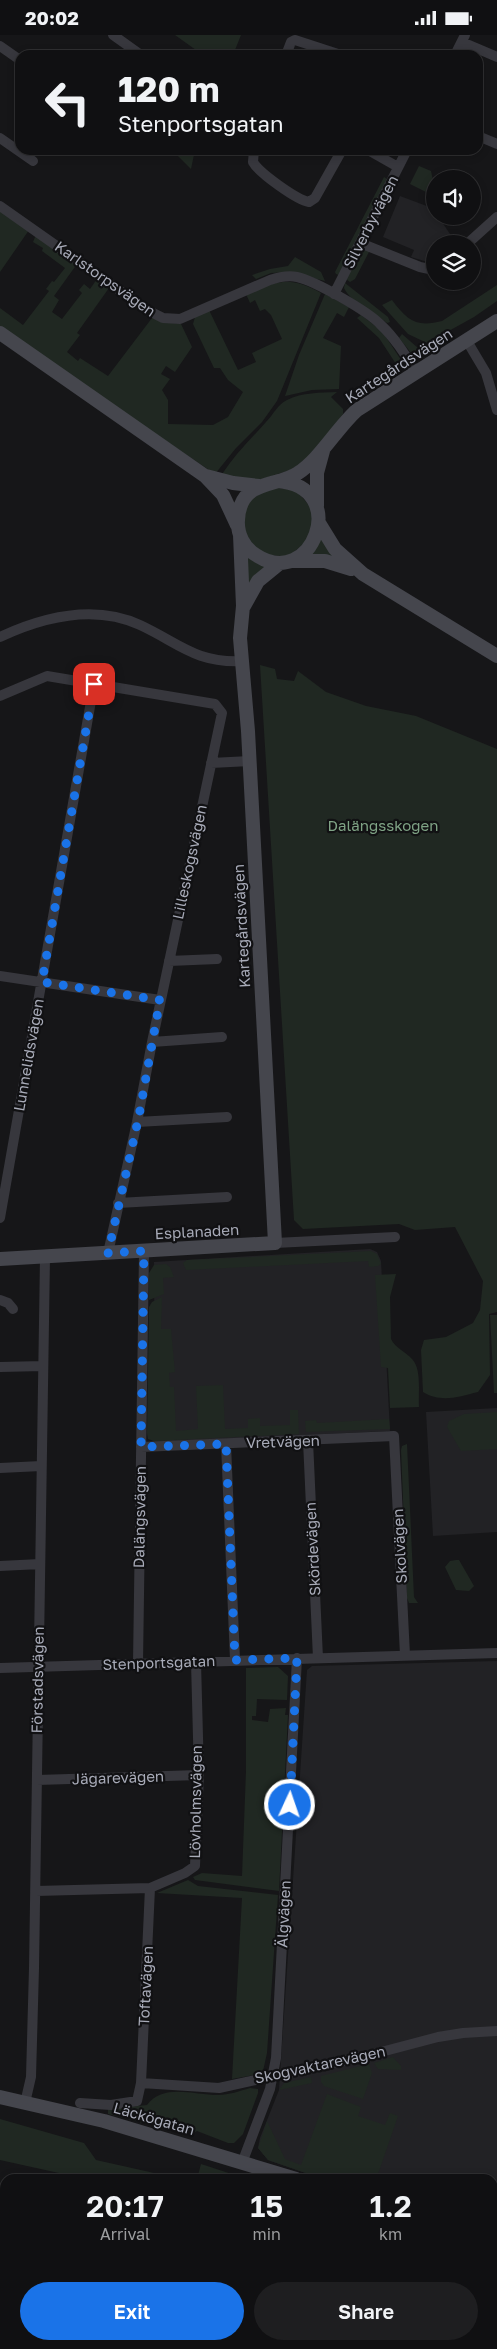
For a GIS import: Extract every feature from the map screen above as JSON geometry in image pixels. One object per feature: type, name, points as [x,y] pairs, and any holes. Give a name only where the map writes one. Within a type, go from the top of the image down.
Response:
[{"type":"street","points":[[113,35],[134,50]]},
{"type":"street","points":[[458,50],[464,39],[497,57]]},
{"type":"street","points":[[288,50],[290,42],[295,40],[326,50]]},
{"type":"street","points":[[0,46],[15,56]]},
{"type":"street","points":[[483,137],[497,144]]},
{"type":"street","points":[[0,138],[15,149]]},
{"type":"street","points":[[24,155],[32,161]]},
{"type":"street","points":[[254,155],[253,162],[260,171],[300,199],[309,202],[315,199],[339,155]]},
{"type":"street","points":[[377,155],[398,167]]},
{"type":"street","name":"Silverbyvägen","points":[[334,294],[404,155]]},
{"type":"street","name":"Karlstorpsvägen","points":[[0,205],[163,318],[175,319],[186,317],[261,283],[285,276],[304,279],[334,294],[371,316],[382,325],[416,372]]},
{"type":"street","points":[[477,235],[497,217]]},
{"type":"street","points":[[360,243],[426,268]]},
{"type":"street","name":"Kartegårdsvägen","points":[[278,481],[302,470],[340,426],[357,410],[497,321]]},
{"type":"street","points":[[0,333],[205,476],[223,495],[239,531],[252,553],[265,560],[283,562],[325,561],[363,574]]},
{"type":"street","points":[[467,341],[486,373],[497,410]]},
{"type":"street","name":"Kartegårdsvägen","points":[[318,517],[317,473],[325,445]]},
{"type":"street","points":[[205,476],[234,483],[259,486]]},
{"type":"street","points":[[239,531],[241,506],[248,494],[259,486],[278,481],[292,483],[304,490],[313,500],[318,517],[335,549],[363,574],[497,656]]},
{"type":"street","points":[[283,562],[298,557],[308,550],[315,540],[318,517]]},
{"type":"street","name":"Kartegårdsvägen","points":[[239,531],[243,606],[240,638],[250,761],[275,1243]]},
{"type":"street","name":"Kartegårdsvägen","points":[[243,606],[258,581],[283,562]]},
{"type":"street","points":[[0,637],[34,623],[56,618],[71,615],[102,615],[139,625],[197,656],[222,661],[242,661]]},
{"type":"street","points":[[0,696],[47,676],[94,684]]},
{"type":"street","name":"Lilleskogsvägen","points":[[94,684],[215,703],[222,713],[160,1000],[137,1123],[108,1253]]},
{"type":"street","name":"Lunnelidsvägen","points":[[0,1218],[94,684]]},
{"type":"street","points":[[211,763],[250,761]]},
{"type":"street","points":[[169,961],[217,959]]},
{"type":"street","points":[[0,976],[160,1000]]},
{"type":"street","points":[[152,1041],[222,1037]]},
{"type":"street","points":[[137,1123],[227,1117]]},
{"type":"street","points":[[118,1203],[227,1197]]},
{"type":"street","name":"Esplanaden","points":[[0,1259],[395,1237]]},
{"type":"street","name":"Dalängsvägen","points":[[138,1663],[144,1251]]},
{"type":"street","name":"Förstadsvägen","points":[[26,2103],[31,2077],[36,1891],[45,1257]]},
{"type":"street","points":[[0,1300],[8,1303],[13,1309]]},
{"type":"street","points":[[0,1367],[43,1366]]},
{"type":"street","name":"Vretvägen","points":[[141,1447],[394,1436]]},
{"type":"street","name":"Skolvägen","points":[[394,1436],[405,1655]]},
{"type":"street","name":"Skördevägen","points":[[308,1441],[318,1658]]},
{"type":"street","points":[[226,1444],[235,1660]]},
{"type":"street","points":[[0,1468],[41,1466]]},
{"type":"street","points":[[0,1566],[40,1564]]},
{"type":"street","name":"Stenportsgatan","points":[[0,1668],[497,1653]]},
{"type":"street","name":"Älgvägen","points":[[242,2163],[270,2089],[276,2058],[297,1658]]},
{"type":"street","name":"Lövholmsvägen","points":[[36,1891],[150,1888],[186,1873],[196,1866],[198,1775],[196,1662]]},
{"type":"street","name":"Jägarevägen","points":[[37,1780],[198,1775]]},
{"type":"street","name":"Toftavägen","points":[[142,2083],[150,1888]]},
{"type":"street","name":"Skogvaktarevägen","points":[[142,2083],[219,2088],[272,2075],[314,2068],[438,2037],[497,2031]]},
{"type":"street","name":"Läckögatan","points":[[80,2103],[95,2105],[129,2104],[137,2101],[142,2083]]},
{"type":"street","name":"Läckögatan","points":[[0,2097],[104,2121],[279,2174]]},
{"type":"shaded area","points":[[400,196],[426,206],[426,225],[444,225],[451,235],[426,235],[426,262],[411,257],[414,250],[383,237]]},
{"type":"shaded area","points":[[370,1249],[377,1252],[381,1261],[390,1431],[155,1442],[154,1262]]},
{"type":"shaded area","points":[[497,1408],[497,1532],[433,1536],[426,1412]]},
{"type":"shaded area","points":[[497,1661],[497,2174],[309,2174],[268,2160],[258,2148],[260,2138],[279,2090],[307,1670],[312,1666]]},
{"type":"green space","points":[[175,35],[241,35],[235,50],[196,50]]},
{"type":"green space","points":[[176,155],[194,155],[191,169]]},
{"type":"green space","points":[[419,166],[429,170],[426,170],[426,192],[410,184]]},
{"type":"green space","points":[[384,177],[387,179],[339,275],[336,274],[335,272]]},
{"type":"green space","points":[[0,210],[29,230],[0,272]]},
{"type":"green space","points":[[36,235],[77,264],[54,296],[59,300],[52,312],[62,319],[82,293],[79,290],[84,284],[90,289],[97,279],[109,288],[77,333],[80,335],[67,352],[78,361],[80,358],[108,376],[152,318],[162,322],[181,324],[192,347],[175,372],[166,366],[161,374],[170,379],[162,390],[168,400],[168,424],[213,425],[228,417],[243,392],[228,380],[220,368],[214,368],[193,324],[195,317],[209,310],[238,370],[256,362],[252,353],[282,339],[271,315],[265,309],[260,311],[255,300],[250,303],[246,294],[275,283],[283,282],[300,284],[321,293],[277,401],[262,422],[236,448],[215,474],[62,371],[0,326],[0,308],[23,325],[49,291],[46,289],[65,268],[42,251],[43,248],[33,242]]},
{"type":"green space","points":[[365,249],[370,250],[355,279],[350,282],[346,279],[360,252]]},
{"type":"green space","points":[[295,257],[321,272],[325,281],[289,272],[271,273],[256,279],[252,275],[288,266]]},
{"type":"green space","points":[[345,283],[388,317],[390,322],[387,323],[352,299],[344,288]]},
{"type":"green space","points":[[497,285],[497,301],[474,317],[427,343],[408,334],[382,305],[392,300],[402,313],[413,321],[433,323],[442,321]]},
{"type":"green space","points":[[325,294],[349,307],[344,317],[337,313],[323,338],[341,346],[339,389],[312,390],[285,396],[299,355]]},
{"type":"green space","points":[[361,315],[382,331],[401,360],[396,364],[379,338],[357,318]]},
{"type":"green space","points":[[402,334],[418,348],[412,354],[399,338]]},
{"type":"green space","points":[[337,392],[331,397],[343,409],[343,414],[300,467],[262,479],[248,481],[221,476],[237,454],[284,402],[305,394]]},
{"type":"green space","points":[[269,487],[296,490],[313,510],[313,536],[288,557],[262,554],[244,534],[246,511],[250,501],[261,491]]},
{"type":"green space","points":[[321,537],[334,558],[312,556],[311,552]]},
{"type":"green space","points":[[246,557],[267,565],[249,587],[246,580]]},
{"type":"green space","name":"Dalängsskogen","points":[[260,665],[275,669],[277,679],[294,681],[298,671],[326,692],[366,706],[416,716],[497,749],[497,1312],[489,1314],[490,1375],[478,1392],[443,1398],[423,1392],[421,1350],[424,1340],[446,1337],[473,1323],[480,1310],[483,1281],[455,1227],[415,1230],[399,1224],[303,1229],[294,1220]]},
{"type":"green space","points":[[371,1251],[377,1254],[381,1264],[378,1266],[369,1267],[368,1261],[186,1270],[183,1263],[187,1260]]},
{"type":"green space","points":[[166,1264],[170,1267],[174,1277],[163,1278],[164,1294],[149,1300],[149,1273],[154,1265]]},
{"type":"green space","points":[[396,1274],[390,1297],[391,1339],[415,1363],[419,1381],[419,1407],[390,1408],[388,1368],[381,1367],[375,1275]]},
{"type":"green space","points":[[162,1297],[161,1329],[171,1329],[175,1372],[169,1373],[170,1387],[174,1387],[176,1431],[198,1429],[196,1386],[223,1385],[225,1429],[248,1428],[248,1419],[260,1418],[260,1426],[290,1425],[290,1410],[298,1410],[299,1434],[154,1441],[148,1439],[149,1307],[152,1302]]},
{"type":"green space","points":[[490,1315],[497,1315],[497,1393],[494,1393]]},
{"type":"green space","points":[[497,1412],[497,1449],[461,1451],[447,1427],[449,1421],[464,1414]]},
{"type":"green space","points":[[389,1419],[390,1429],[306,1432],[305,1421],[316,1420],[317,1423]]},
{"type":"green space","points":[[407,1444],[414,1597],[418,1603],[409,1603],[407,1598],[401,1450],[402,1446]]},
{"type":"green space","points":[[459,1560],[474,1586],[469,1591],[456,1590],[445,1567],[450,1561]]},
{"type":"green space","points":[[278,1667],[288,1676],[287,1700],[257,1699],[256,1716],[252,1716],[252,1720],[268,1722],[270,1709],[286,1708],[285,1715],[288,1715],[279,1891],[195,1880],[193,1877],[202,1873],[242,1876],[246,1771],[246,1668]]},
{"type":"green space","points":[[188,1880],[198,1886],[278,1895],[267,2053],[263,2071],[254,2075],[232,2079],[242,1898],[157,1893]]},
{"type":"green space","points":[[393,2057],[401,2066],[401,2070],[378,2069],[374,2063]]},
{"type":"green space","points":[[369,2064],[372,2073],[363,2099],[324,2086],[321,2082],[321,2076]]},
{"type":"green space","points":[[311,2077],[312,2083],[279,2090],[284,2083]]},
{"type":"green space","points":[[250,2088],[258,2089],[258,2093],[243,2134],[234,2143],[228,2143],[197,2131],[191,2135],[108,2114],[108,2109],[147,2105],[161,2094],[170,2092],[222,2095]]},
{"type":"green space","points":[[327,2094],[361,2107],[358,2116],[385,2125],[390,2113],[398,2116],[378,2174],[309,2174],[268,2160],[258,2148],[267,2121],[285,2159],[301,2165]]},
{"type":"green space","points":[[0,2119],[84,2143],[96,2160],[159,2174],[63,2174],[0,2160]]},
{"type":"green space","points":[[201,2164],[232,2174],[198,2174]]},
{"type":"route","points":[[94,684],[42,982],[160,1000],[139,1116],[108,1253],[144,1251],[141,1447],[226,1444],[235,1660],[297,1658],[290,1805]]}]
